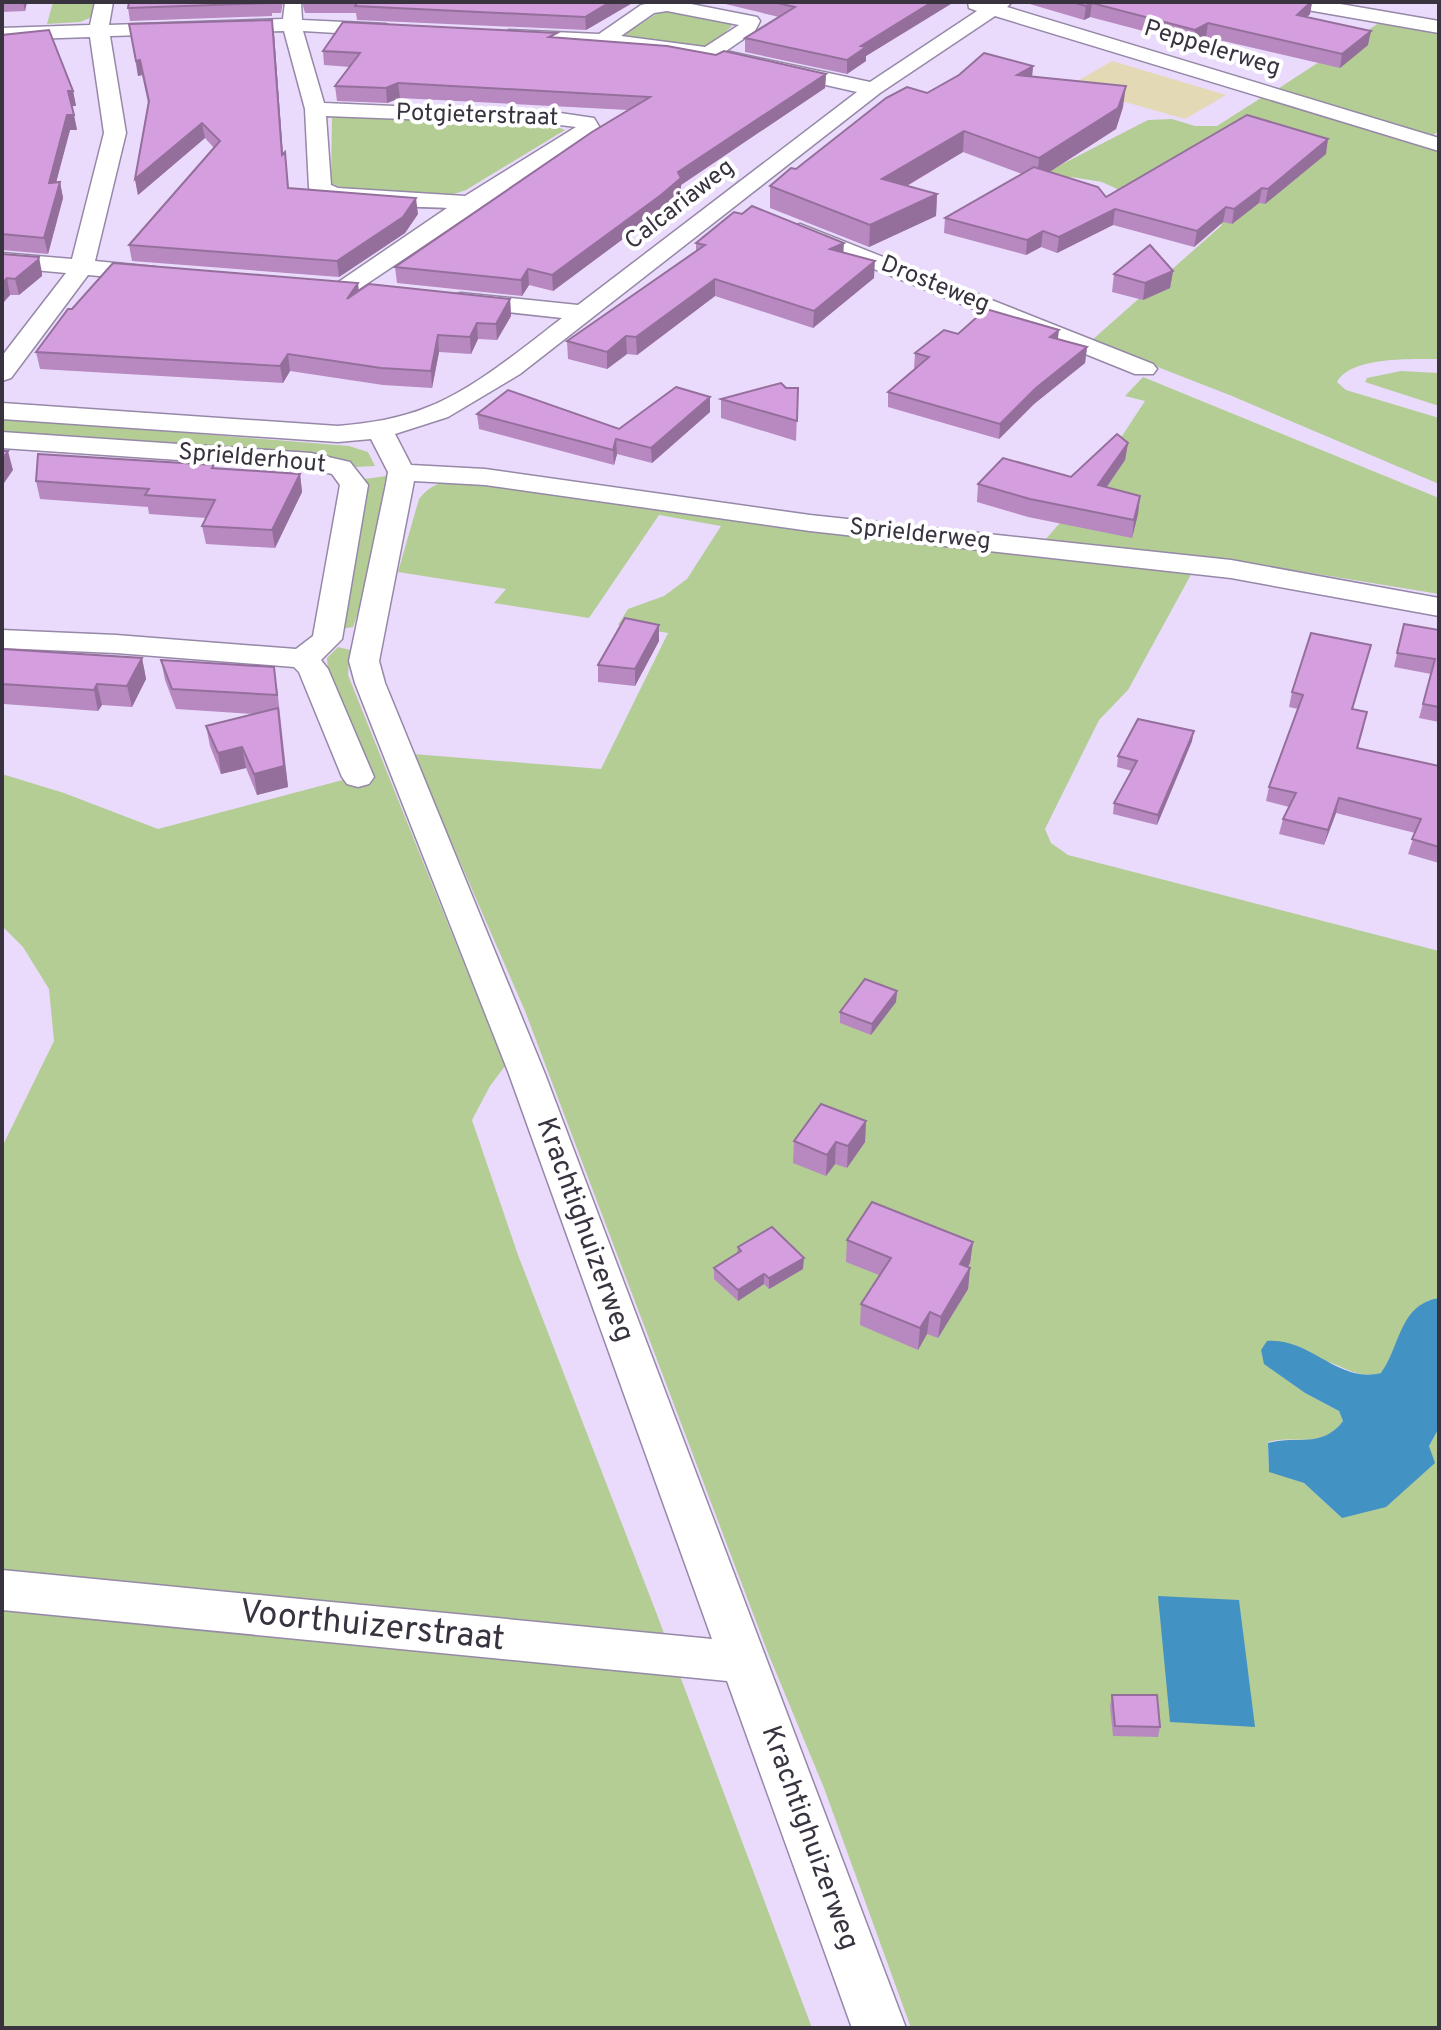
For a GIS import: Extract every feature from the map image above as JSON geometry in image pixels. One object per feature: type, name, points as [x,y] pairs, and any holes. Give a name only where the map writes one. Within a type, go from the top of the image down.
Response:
[{"type":"street","points":[[2,373],[82,267],[115,133],[99,29],[104,2]]},
{"type":"street","points":[[293,2],[292,25],[315,109],[320,188],[334,194],[469,203]]},
{"type":"street","name":"Peppelerweg","points":[[971,2],[998,5],[1439,145]]},
{"type":"street","points":[[1296,2],[1439,27]]},
{"type":"street","points":[[603,40],[648,9],[667,5],[750,21],[748,27],[709,53]]},
{"type":"street","name":"Calcariaweg","points":[[380,430],[439,412],[511,369],[873,89],[998,5]]},
{"type":"street","points":[[2,34],[292,25],[401,30]]},
{"type":"street","points":[[495,35],[603,40],[709,53],[873,89]]},
{"type":"street","name":"Potgieterstraat","points":[[315,109],[587,122],[589,128],[337,287],[387,292]]},
{"type":"street","points":[[726,201],[750,211]]},
{"type":"street","name":"Drosteweg","points":[[778,222],[1144,369]]},
{"type":"street","points":[[2,260],[179,276]]},
{"type":"street","points":[[445,298],[583,313]]},
{"type":"street","points":[[2,411],[325,434],[380,430],[401,472]]},
{"type":"street","name":"Sprielderhout","points":[[2,440],[311,461],[341,468],[354,485],[348,639]]},
{"type":"street","name":"Sprielderweg","points":[[401,472],[485,477],[810,523],[1231,569],[1439,607]]},
{"type":"street","name":"Krachtighuizerweg","points":[[401,472],[397,511],[348,639],[364,661],[374,695],[527,1074],[879,2028]]},
{"type":"street","points":[[2,639],[146,646],[303,659],[348,639]]},
{"type":"street","points":[[303,659],[313,669],[358,777]]},
{"type":"street","name":"Voorthuizerstraat","points":[[2,1590],[689,1659],[743,1661]]},
{"type":"green space","points":[[53,2],[95,2],[90,18],[80,22],[47,24]]},
{"type":"green space","points":[[671,10],[732,26],[708,48],[622,36],[659,12]]},
{"type":"green space","points":[[1382,21],[1439,31],[1439,131],[1430,137],[1273,92]]},
{"type":"green space","points":[[1264,96],[1439,148],[1439,359],[1368,363],[1355,367],[1337,382],[1346,390],[1439,418],[1439,484],[1232,396],[1091,341],[1222,225],[1219,221],[1118,195],[1117,189],[1102,182],[1071,177],[1059,185],[1035,178],[1148,120],[1172,119],[1195,126],[1217,126]]},
{"type":"green space","points":[[332,115],[550,124],[565,130],[466,190],[451,195],[345,189],[331,183]]},
{"type":"green space","points":[[1401,371],[1439,373],[1439,406],[1365,382],[1367,378]]},
{"type":"green space","points":[[1143,377],[1439,498],[1439,594],[1256,564],[1045,540],[1080,500],[1145,401],[1125,396]]},
{"type":"green space","points":[[2,418],[153,427],[152,430],[349,446],[368,452],[375,466],[356,467],[341,460],[2,436]]},
{"type":"green space","points":[[387,476],[381,525],[357,616],[353,627],[335,630],[364,479]]},
{"type":"green space","points":[[472,480],[926,544],[1194,569],[1128,690],[1099,720],[1045,829],[1051,843],[1068,855],[1439,951],[1439,1298],[1426,1302],[1409,1318],[1382,1373],[1359,1374],[1318,1359],[1261,1350],[1265,1364],[1305,1393],[1339,1411],[1343,1421],[1326,1436],[1317,1439],[1268,1442],[1269,1471],[1304,1483],[1342,1518],[1429,1446],[1439,1428],[1439,2028],[911,2028],[824,1788],[768,1653],[525,1011],[413,754],[601,769],[668,633],[618,625],[628,609],[664,596],[687,579],[721,526],[659,515],[589,618],[494,603],[506,589],[398,572],[419,499],[442,482]]},
{"type":"green space","points":[[338,647],[350,650],[348,675],[505,1066],[472,1120],[518,1255],[812,2028],[2,2028],[2,1147],[54,1041],[49,989],[23,947],[2,926],[2,774],[64,793],[158,829],[369,773],[328,672],[327,658]]},
{"type":"sand","points":[[1112,61],[1226,95],[1185,119],[1069,86]]},
{"type":"water","points":[[1439,1298],[1439,1428],[1429,1446],[1435,1463],[1386,1507],[1342,1518],[1304,1483],[1269,1472],[1268,1443],[1317,1438],[1335,1430],[1343,1421],[1339,1411],[1305,1393],[1264,1364],[1261,1350],[1267,1341],[1297,1346],[1351,1372],[1366,1375],[1381,1373],[1408,1318],[1426,1302]]},
{"type":"water","points":[[1158,1596],[1239,1600],[1255,1727],[1170,1722]]},
{"type":"building","points":[[129,2],[270,2],[270,3],[128,8]]},
{"type":"building","points":[[358,2],[610,2],[585,17],[355,6]]},
{"type":"building","points":[[773,2],[932,2],[861,46],[866,47],[847,60],[745,38],[795,7]]},
{"type":"building","points":[[1072,2],[1311,2],[1297,15],[1371,31],[1342,54],[1208,23],[1195,30],[1092,3],[1086,6]]},
{"type":"building","points":[[272,20],[282,155],[285,152],[288,188],[416,198],[403,217],[337,261],[129,245],[220,141],[202,123],[135,179],[149,101],[140,60],[136,61],[129,24]]},
{"type":"building","points":[[343,22],[557,33],[549,37],[667,46],[716,55],[724,51],[826,74],[678,172],[681,178],[661,195],[552,275],[528,269],[521,280],[395,267],[592,132],[650,97],[398,83],[386,88],[335,86],[360,53],[323,51]]},
{"type":"building","points":[[49,30],[73,91],[68,91],[74,115],[67,115],[49,183],[60,182],[44,238],[2,234],[2,35]]},
{"type":"building","points":[[984,53],[1033,66],[1017,75],[1126,86],[1118,108],[1039,158],[964,131],[882,179],[937,194],[870,225],[770,186],[886,98],[907,87],[927,93],[959,75]]},
{"type":"building","points":[[1247,115],[1328,139],[1268,189],[1262,188],[1234,209],[1226,207],[1197,231],[1115,209],[1059,237],[1043,231],[1027,240],[945,218],[1034,167],[1098,187],[1106,197]]},
{"type":"building","points":[[752,206],[844,243],[830,249],[875,261],[814,311],[715,279],[636,337],[626,336],[607,352],[567,341],[705,245],[696,243],[734,212],[742,214]]},
{"type":"building","points":[[1150,245],[1173,271],[1145,283],[1114,274]]},
{"type":"building","points":[[2,254],[39,257],[15,279],[7,278],[2,284]]},
{"type":"building","points":[[113,263],[358,283],[347,299],[369,284],[510,299],[496,324],[477,323],[470,337],[438,335],[431,371],[381,368],[288,354],[280,366],[36,352],[68,309],[72,309]]},
{"type":"building","points":[[986,309],[1059,330],[1050,337],[1087,347],[1036,388],[1000,424],[888,392],[929,357],[915,353],[944,330],[958,334]]},
{"type":"building","points":[[781,383],[786,388],[798,388],[797,421],[721,399]]},
{"type":"building","points":[[676,387],[710,397],[651,448],[616,439],[613,450],[477,414],[508,390],[619,429]]},
{"type":"building","points":[[1117,434],[1128,443],[1098,485],[1140,496],[1134,520],[1030,499],[978,484],[1003,458],[1071,477]]},
{"type":"building","points":[[38,454],[214,465],[212,468],[300,474],[272,530],[202,526],[215,500],[145,495],[149,489],[36,481]]},
{"type":"building","points":[[625,618],[659,625],[635,669],[598,665]]},
{"type":"building","points":[[1404,624],[1439,630],[1439,707],[1423,704],[1435,659],[1397,653]]},
{"type":"building","points":[[1311,633],[1371,645],[1352,709],[1367,712],[1357,748],[1439,766],[1439,847],[1412,839],[1421,819],[1339,798],[1328,830],[1283,819],[1296,793],[1269,787],[1303,695],[1292,692]]},
{"type":"building","points":[[2,649],[142,658],[127,686],[97,684],[94,690],[2,684]]},
{"type":"building","points":[[161,660],[274,667],[277,695],[172,689]]},
{"type":"building","points":[[278,708],[284,766],[254,774],[242,747],[218,753],[206,726]]},
{"type":"building","points":[[1138,719],[1194,731],[1158,815],[1114,803],[1137,761],[1118,756]]},
{"type":"building","points":[[865,979],[897,991],[872,1024],[840,1012]]},
{"type":"building","points":[[821,1104],[866,1121],[848,1146],[836,1142],[827,1155],[794,1141]]},
{"type":"building","points":[[872,1202],[973,1242],[960,1264],[970,1268],[941,1317],[930,1312],[920,1328],[861,1304],[891,1258],[847,1240]]},
{"type":"building","points":[[772,1227],[804,1258],[769,1278],[764,1274],[738,1290],[714,1268],[741,1251],[738,1247]]},
{"type":"building","points":[[1112,1695],[1157,1695],[1160,1727],[1115,1726]]}]
